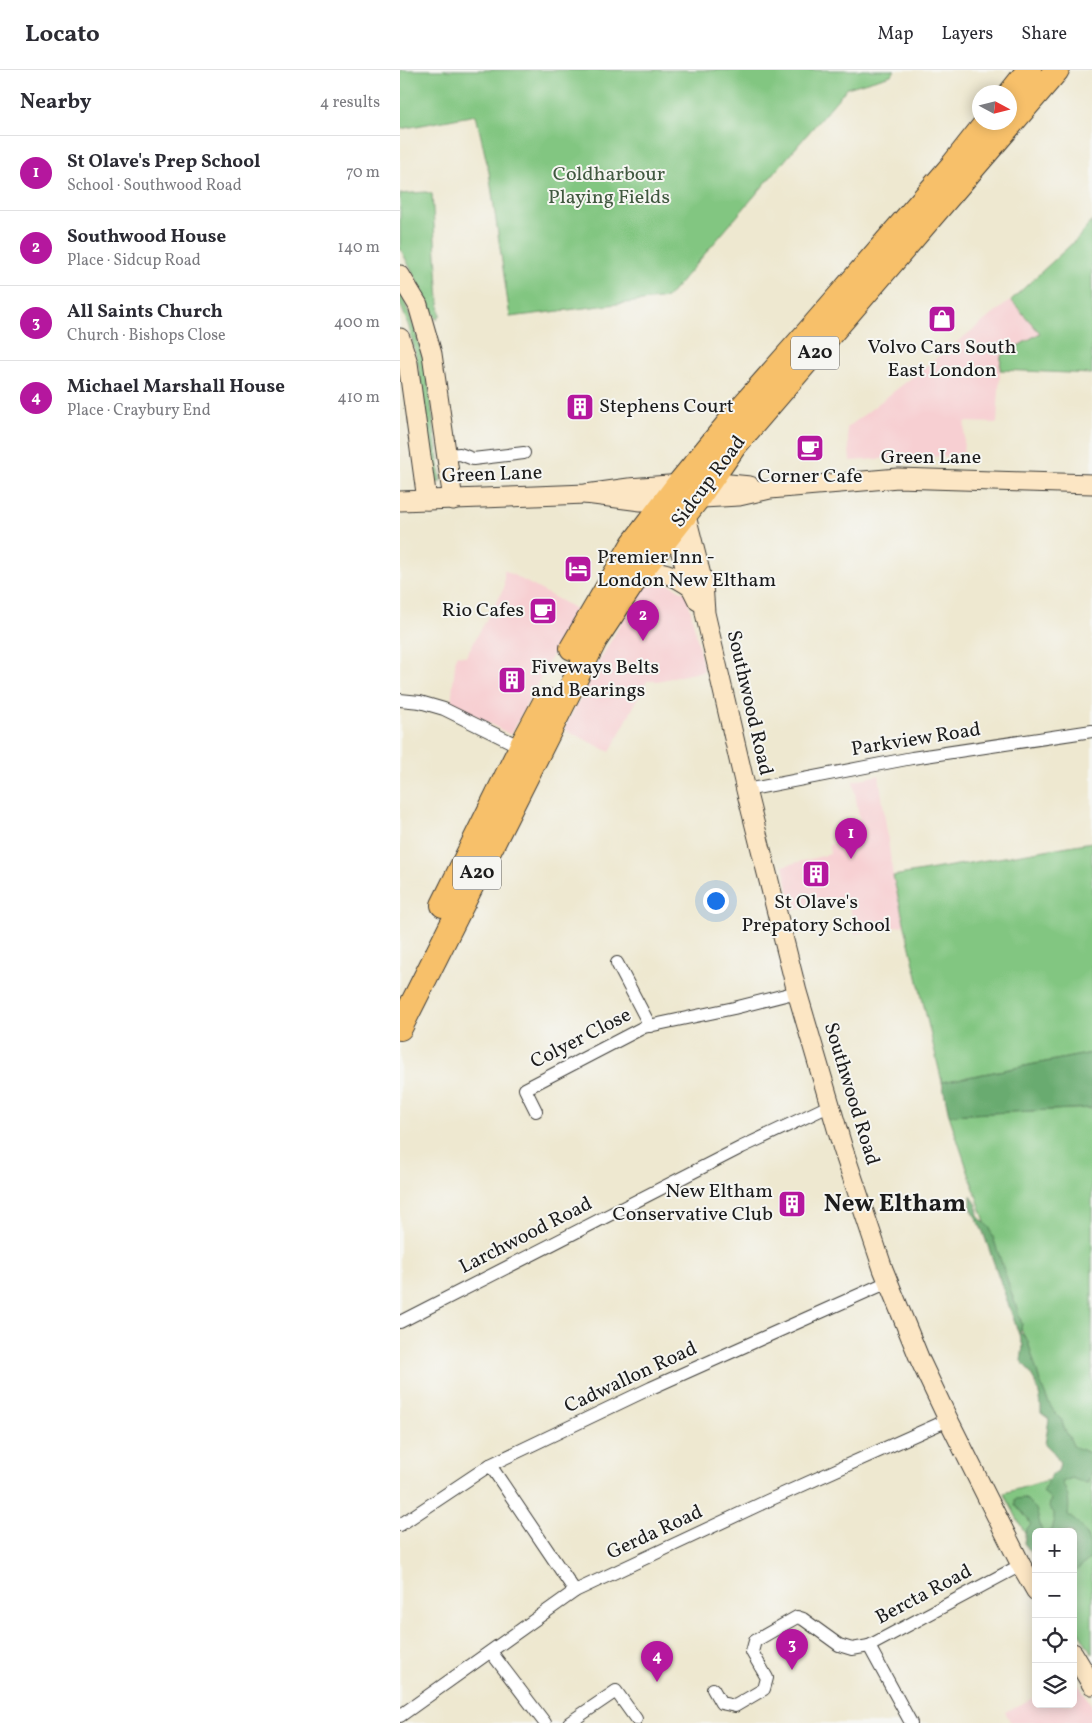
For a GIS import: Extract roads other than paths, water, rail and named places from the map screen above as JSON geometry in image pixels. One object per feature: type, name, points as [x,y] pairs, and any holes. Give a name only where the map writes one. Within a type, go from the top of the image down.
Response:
[{"type":"highway","points":[[1017,85],[1029,70]]},
{"type":"highway","name":"Sidcup Road","points":[[400,991],[512,742],[532,728],[580,632],[633,544],[685,501],[1057,70]]},
{"type":"highway","name":"Sidcup Road","points":[[400,1028],[594,640],[685,501],[737,413],[953,165],[980,130]]},
{"type":"street","points":[[400,275],[418,305],[427,333],[436,376],[453,500]]},
{"type":"street","points":[[400,338],[408,363],[427,500]]},
{"type":"street","points":[[447,455],[460,454],[473,459],[524,453]]},
{"type":"street","name":"Green Lane","points":[[400,501],[586,494],[641,500],[685,501],[770,488],[898,478],[1092,484]]},
{"type":"street","name":"Southwood Road","points":[[685,501],[691,587],[705,613]]},
{"type":"street","name":"Southwood Road","points":[[685,501],[703,583],[705,613],[746,790],[797,992],[843,1149],[888,1282],[948,1420],[1032,1584]]},
{"type":"street","name":"Southwood Road","points":[[640,572],[665,572],[676,576],[691,587]]},
{"type":"street","points":[[400,700],[420,702],[444,709],[512,742]]},
{"type":"street","name":"Parkview Road","points":[[746,790],[912,758],[1092,731]]},
{"type":"street","name":"Colyer Close","points":[[617,963],[650,1026]]},
{"type":"street","name":"Colyer Close","points":[[536,1112],[525,1089],[650,1026],[726,1010],[797,992]]},
{"type":"street","name":"Larchwood Road","points":[[400,1322],[734,1151],[831,1105]]},
{"type":"street","name":"Cadwallon Road","points":[[400,1525],[490,1465],[651,1388],[888,1282]]},
{"type":"street","name":"Gerda Road","points":[[400,1716],[575,1591],[758,1505],[948,1420]]},
{"type":"street","points":[[490,1465],[575,1591]]},
{"type":"street","name":"Bercta Road","points":[[911,1723],[869,1646],[1021,1565]]},
{"type":"street","points":[[713,1689],[721,1703],[735,1706],[764,1689],[767,1678],[752,1652],[755,1641],[797,1617],[803,1619],[839,1646],[852,1649],[869,1646]]},
{"type":"street","points":[[491,1652],[545,1723]]},
{"type":"street","points":[[1077,1660],[1092,1685]]},
{"type":"street","points":[[569,1723],[616,1691],[636,1719]]},
{"type":"place","name":"Volvo Cars South East London","points":[[942,319]]},
{"type":"place","name":"Stephens Court","points":[[580,407]]},
{"type":"place","name":"Corner Cafe","points":[[810,448]]},
{"type":"place","name":"Premier Inn - London New Eltham","points":[[578,569]]},
{"type":"place","name":"Rio Cafes","points":[[543,611]]},
{"type":"place","name":"Southwood House","points":[[643,641]]},
{"type":"place","name":"Fiveways Belts and Bearings","points":[[512,680]]},
{"type":"place","name":"St Olave's Prep School","points":[[851,859]]},
{"type":"place","name":"St Olave's Prepatory School","points":[[816,874]]},
{"type":"place","name":"New Eltham Conservative Club","points":[[792,1204]]},
{"type":"place","name":"All Saints Church","points":[[792,1670]]},
{"type":"place","name":"Michael Marshall House","points":[[657,1682]]},
{"type":"district","name":"New Eltham","points":[[895,1204]]},
{"type":"park label","name":"Coldharbour Playing Fields","points":[[609,186]]}]
